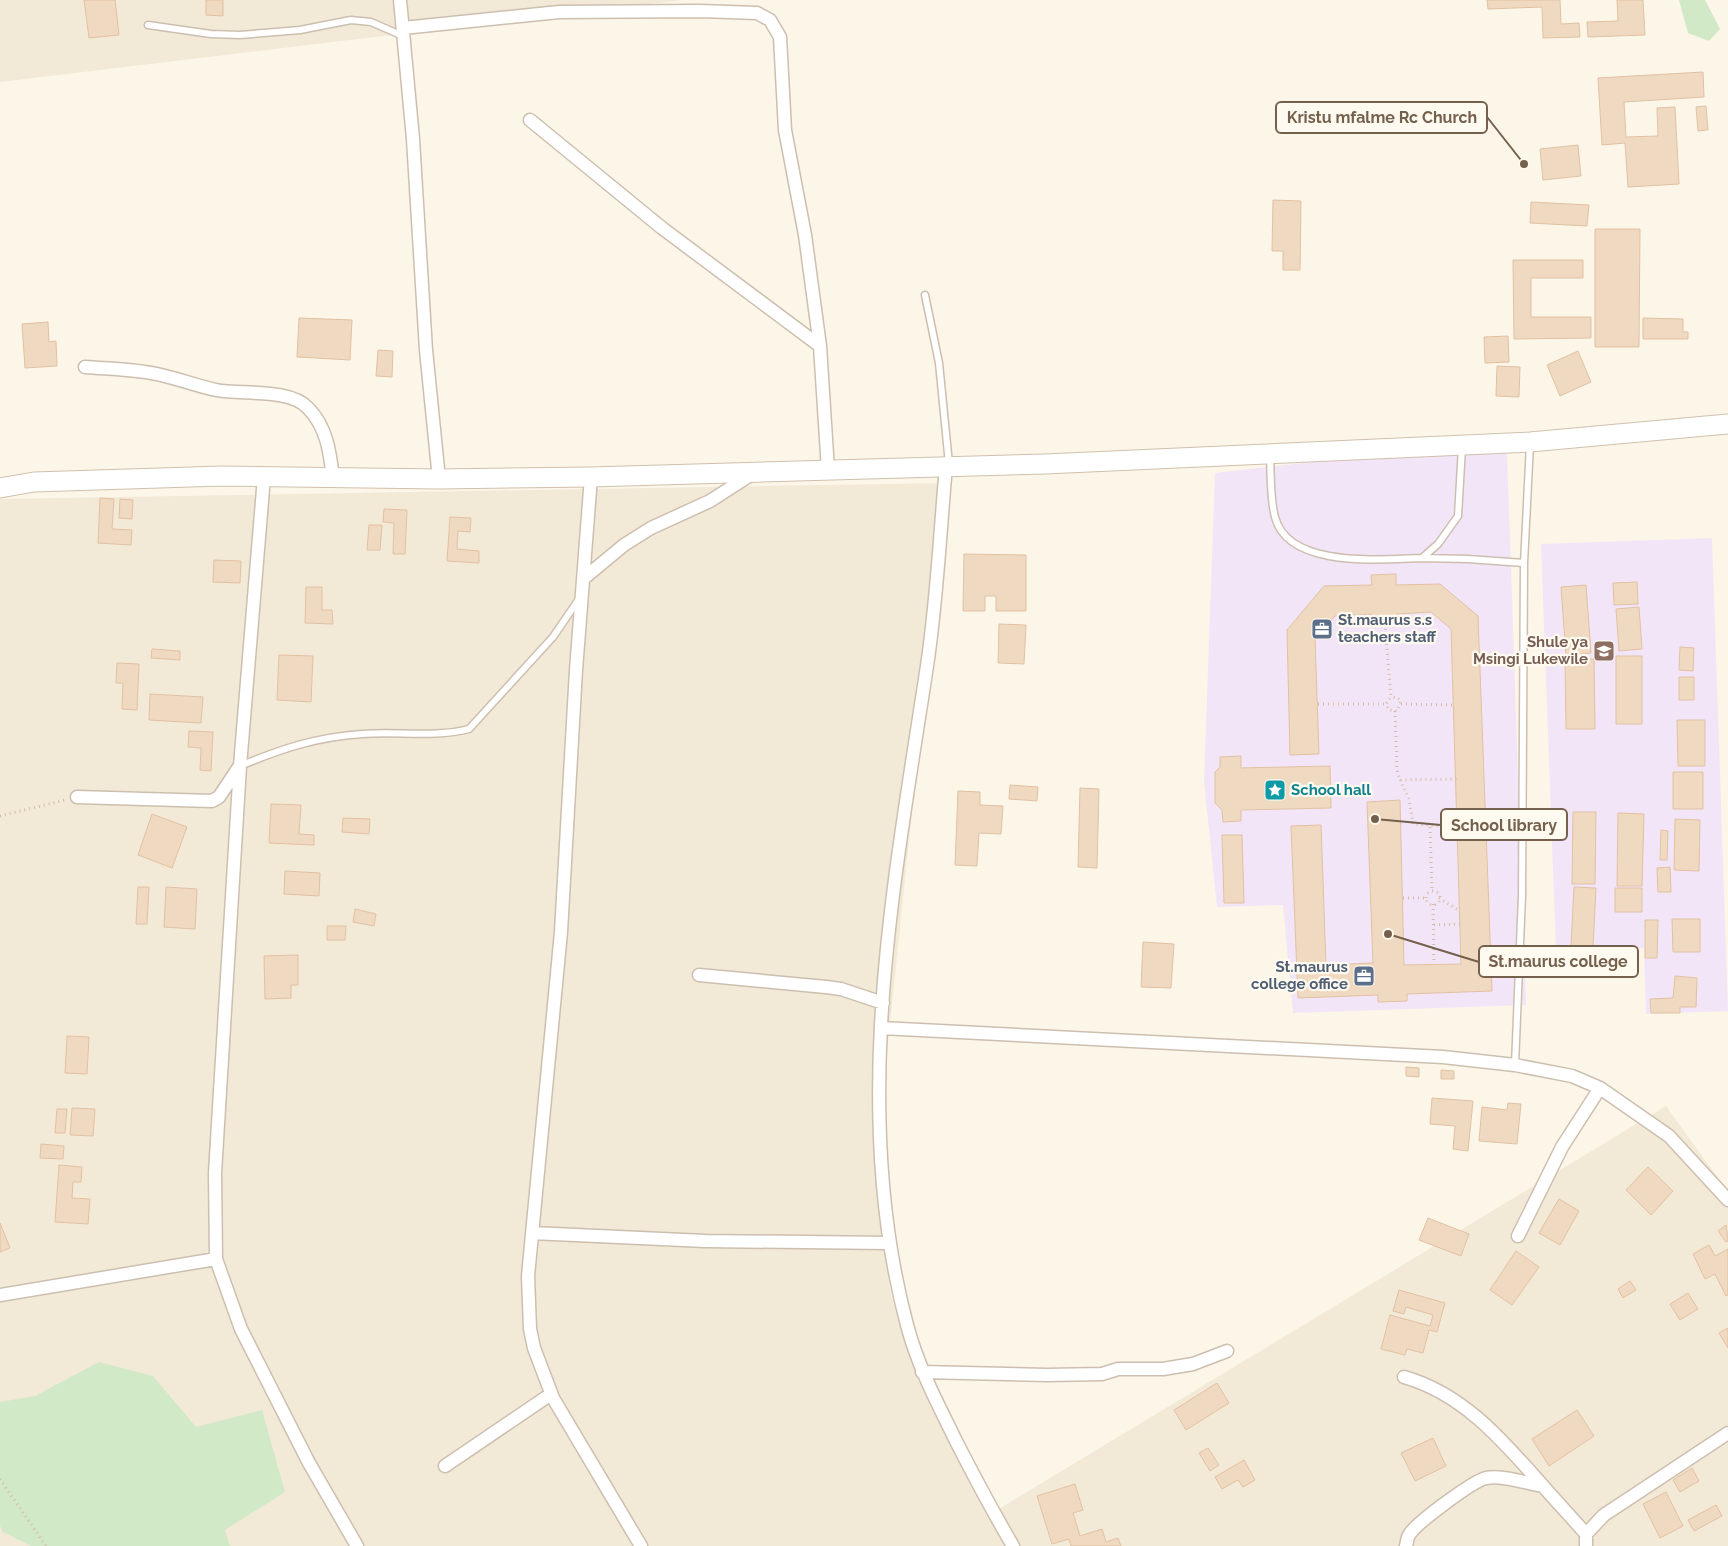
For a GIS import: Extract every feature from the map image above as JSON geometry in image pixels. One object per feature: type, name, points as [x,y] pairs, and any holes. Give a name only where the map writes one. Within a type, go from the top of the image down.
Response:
[{"type":"street","points":[[400,0],[414,149],[426,350],[439,479]]},
{"type":"street","points":[[403,32],[578,12],[757,13],[770,20],[780,37],[785,130],[805,235],[820,346],[828,470]]},
{"type":"street","points":[[530,120],[662,228],[820,346]]},
{"type":"street","points":[[84,367],[160,374],[218,390],[292,397],[308,407],[320,424],[329,448],[333,478]]},
{"type":"street","points":[[0,488],[34,482],[264,477],[439,479],[591,477],[948,467],[1462,446],[1530,442],[1728,424]]},
{"type":"street","points":[[948,467],[928,663],[887,942],[881,1028],[880,1160],[888,1243],[907,1326],[922,1372],[990,1507],[1013,1546]]},
{"type":"street","points":[[583,579],[624,545],[651,528],[710,501],[754,472]]},
{"type":"street","points":[[264,477],[240,766],[215,1173],[216,1259],[248,1343],[309,1463],[357,1546]]},
{"type":"street","points":[[591,477],[581,596],[560,932],[528,1276],[530,1329],[534,1348],[551,1394],[641,1546]]},
{"type":"street","points":[[76,797],[212,801],[219,797],[240,766]]},
{"type":"street","points":[[700,975],[826,987],[883,1003]]},
{"type":"street","points":[[881,1028],[1443,1057],[1516,1065],[1572,1076],[1600,1088],[1669,1136],[1728,1200]]},
{"type":"street","points":[[1518,1236],[1562,1147],[1600,1088]]},
{"type":"street","points":[[532,1232],[705,1241],[888,1243]]},
{"type":"street","points":[[0,1295],[216,1259]]},
{"type":"street","points":[[922,1372],[1047,1375],[1102,1374],[1129,1368],[1163,1369],[1186,1365],[1227,1351]]},
{"type":"street","points":[[1404,1377],[1425,1382],[1457,1401],[1511,1448],[1586,1540],[1604,1515],[1728,1433]]},
{"type":"street","points":[[445,1466],[551,1394]]},
{"type":"street","points":[[1406,1546],[1409,1535],[1420,1523],[1474,1482],[1487,1478],[1543,1486]]},
{"type":"lane","points":[[148,25],[202,33],[240,35],[300,30],[352,20],[371,22],[403,32]]},
{"type":"lane","points":[[925,295],[939,363],[948,467]]},
{"type":"lane","points":[[1516,1065],[1524,778],[1524,564],[1530,442]]},
{"type":"lane","points":[[1422,558],[1438,544],[1458,516],[1462,446]]},
{"type":"lane","points":[[1270,455],[1275,518],[1282,534],[1300,547],[1318,554],[1346,558],[1468,559],[1524,564]]},
{"type":"lane","points":[[240,766],[286,746],[323,738],[359,734],[408,734],[469,729],[553,637],[581,596]]},
{"type":"path","points":[[1385,624],[1390,697],[1386,704]]},
{"type":"path","points":[[1390,697],[1398,698],[1401,704]]},
{"type":"path","points":[[1318,704],[1386,704]]},
{"type":"path","points":[[1386,704],[1389,710],[1395,711]]},
{"type":"path","points":[[1401,704],[1454,705]]},
{"type":"path","points":[[1401,704],[1395,711],[1397,770],[1409,799],[1413,824],[1430,827],[1458,827]]},
{"type":"path","points":[[1400,780],[1457,779]]},
{"type":"path","points":[[0,816],[76,797]]},
{"type":"path","points":[[1430,827],[1432,891]]},
{"type":"path","points":[[1426,898],[1427,894],[1432,891]]},
{"type":"path","points":[[1432,891],[1438,893],[1439,898],[1460,911]]},
{"type":"path","points":[[1403,898],[1426,898]]},
{"type":"path","points":[[1426,898],[1428,903],[1433,904]]},
{"type":"path","points":[[1434,964],[1433,904],[1439,898]]},
{"type":"path","points":[[1434,925],[1461,924]]},
{"type":"path","points":[[0,1479],[46,1546]]},
{"type":"shaded area","points":[[0,0],[683,0],[0,82]]},
{"type":"shaded area","points":[[1406,451],[1507,453],[1526,1005],[1293,1013],[1283,905],[1217,907],[1204,782],[1215,473]]},
{"type":"shaded area","points":[[946,483],[878,1140],[880,1222],[891,1295],[909,1356],[997,1510],[1666,1106],[1728,1192],[1728,1546],[0,1546],[0,499]]},
{"type":"shaded area","points":[[1712,538],[1728,1011],[1646,1014],[1644,948],[1556,951],[1541,544]]},
{"type":"green space","points":[[1679,0],[1705,0],[1720,29],[1709,41],[1688,33]]},
{"type":"green space","points":[[99,1362],[153,1376],[196,1427],[262,1410],[285,1492],[225,1530],[230,1546],[31,1546],[3,1532],[0,1526],[0,1402],[35,1396]]},
{"type":"building","points":[[84,0],[115,0],[119,35],[89,38]]},
{"type":"building","points":[[206,0],[223,0],[223,16],[206,15]]},
{"type":"building","points":[[1487,0],[1560,0],[1561,24],[1579,23],[1580,37],[1543,38],[1542,7],[1488,9]]},
{"type":"building","points":[[1617,0],[1643,0],[1645,35],[1588,37],[1587,22],[1618,21]]},
{"type":"building","points":[[1703,72],[1704,97],[1624,102],[1626,137],[1658,136],[1657,108],[1675,107],[1679,184],[1628,187],[1625,143],[1602,145],[1598,78]]},
{"type":"building","points":[[1706,106],[1708,130],[1698,131],[1696,107]]},
{"type":"building","points":[[1578,145],[1581,176],[1543,180],[1540,149]]},
{"type":"building","points":[[1273,200],[1301,201],[1300,270],[1283,270],[1283,251],[1272,251]]},
{"type":"building","points":[[1531,202],[1589,205],[1587,226],[1530,223]]},
{"type":"building","points":[[1595,229],[1640,229],[1639,347],[1595,347]]},
{"type":"building","points":[[1513,260],[1583,260],[1583,278],[1531,278],[1531,317],[1591,317],[1591,338],[1514,339]]},
{"type":"building","points":[[299,318],[352,320],[350,360],[297,357]]},
{"type":"building","points":[[1643,318],[1683,319],[1683,332],[1688,332],[1688,339],[1643,339]]},
{"type":"building","points":[[48,322],[49,342],[56,341],[57,366],[25,368],[22,324]]},
{"type":"building","points":[[1508,336],[1509,362],[1485,363],[1484,337]]},
{"type":"building","points":[[378,350],[393,351],[392,377],[376,376]]},
{"type":"building","points":[[1578,351],[1591,382],[1560,396],[1547,365]]},
{"type":"building","points":[[1497,366],[1520,367],[1519,397],[1496,396]]},
{"type":"building","points":[[100,498],[114,499],[112,529],[132,530],[131,545],[98,543]]},
{"type":"building","points":[[120,499],[133,500],[132,519],[119,518]]},
{"type":"building","points":[[384,509],[407,510],[405,554],[393,554],[394,523],[383,522]]},
{"type":"building","points":[[450,517],[471,518],[470,532],[458,531],[457,549],[479,551],[479,563],[447,561]]},
{"type":"building","points":[[369,525],[382,525],[380,550],[367,550]]},
{"type":"building","points":[[964,554],[1026,555],[1026,611],[996,611],[996,596],[985,596],[985,611],[963,611]]},
{"type":"building","points":[[214,560],[241,561],[240,583],[213,582]]},
{"type":"building","points":[[1396,574],[1396,585],[1440,584],[1478,616],[1492,991],[1407,994],[1407,1001],[1378,1002],[1378,995],[1298,998],[1291,826],[1321,825],[1326,965],[1373,963],[1367,802],[1400,800],[1404,965],[1461,964],[1451,629],[1431,612],[1397,614],[1397,623],[1371,624],[1371,614],[1335,616],[1315,637],[1319,754],[1290,755],[1287,630],[1324,586],[1372,585],[1371,575]]},
{"type":"building","points":[[1637,582],[1638,604],[1614,605],[1613,583]]},
{"type":"building","points":[[1586,585],[1591,653],[1566,655],[1561,587]]},
{"type":"building","points":[[306,587],[322,587],[322,610],[332,610],[333,624],[305,623]]},
{"type":"building","points":[[1639,607],[1642,649],[1619,651],[1616,609]]},
{"type":"building","points":[[999,624],[1026,625],[1024,664],[998,663]]},
{"type":"building","points":[[1680,647],[1694,648],[1693,671],[1679,670]]},
{"type":"building","points":[[152,649],[180,651],[180,660],[151,658]]},
{"type":"building","points":[[279,655],[313,656],[311,702],[277,700]]},
{"type":"building","points":[[1616,656],[1642,656],[1642,724],[1616,724]]},
{"type":"building","points":[[1594,659],[1595,729],[1566,729],[1565,660]]},
{"type":"building","points":[[117,663],[139,664],[137,710],[122,709],[123,683],[116,683]]},
{"type":"building","points":[[1679,677],[1694,677],[1694,700],[1679,700]]},
{"type":"building","points":[[150,694],[203,697],[201,723],[149,720]]},
{"type":"building","points":[[1677,720],[1705,720],[1705,766],[1678,766]]},
{"type":"building","points":[[189,731],[213,732],[211,771],[200,770],[201,748],[188,747]]},
{"type":"building","points":[[1241,756],[1241,768],[1330,766],[1331,808],[1241,810],[1241,821],[1223,822],[1222,810],[1215,803],[1215,772],[1220,767],[1220,757]]},
{"type":"building","points":[[1673,772],[1703,772],[1703,809],[1673,809]]},
{"type":"building","points":[[1010,785],[1038,787],[1037,801],[1009,799]]},
{"type":"building","points":[[1080,788],[1099,789],[1097,868],[1078,867]]},
{"type":"building","points":[[958,791],[980,792],[980,805],[1003,806],[1001,834],[979,833],[977,866],[955,865]]},
{"type":"building","points":[[271,804],[301,805],[299,834],[314,835],[314,845],[269,843]]},
{"type":"building","points":[[1573,812],[1596,812],[1595,884],[1572,884]]},
{"type":"building","points":[[1618,813],[1644,814],[1642,886],[1617,886]]},
{"type":"building","points":[[152,814],[187,827],[172,868],[138,855]]},
{"type":"building","points":[[343,818],[370,819],[369,834],[342,832]]},
{"type":"building","points":[[1675,819],[1700,820],[1699,871],[1674,870]]},
{"type":"building","points":[[1661,830],[1668,831],[1667,860],[1660,860]]},
{"type":"building","points":[[1222,835],[1242,835],[1244,903],[1224,903]]},
{"type":"building","points":[[1670,867],[1671,892],[1658,892],[1657,868]]},
{"type":"building","points":[[285,871],[320,873],[319,896],[284,894]]},
{"type":"building","points":[[138,887],[149,887],[147,924],[136,924]]},
{"type":"building","points":[[166,887],[197,889],[195,929],[164,927]]},
{"type":"building","points":[[1574,887],[1596,888],[1592,966],[1570,965]]},
{"type":"building","points":[[1615,888],[1642,888],[1642,912],[1615,912]]},
{"type":"building","points":[[355,909],[376,914],[374,926],[353,922]]},
{"type":"building","points":[[1672,919],[1700,919],[1700,952],[1673,952]]},
{"type":"building","points":[[1645,920],[1658,920],[1657,958],[1645,958]]},
{"type":"building","points":[[327,926],[346,926],[345,940],[327,940]]},
{"type":"building","points":[[1143,942],[1174,944],[1171,988],[1141,987]]},
{"type":"building","points":[[298,955],[298,985],[291,985],[291,998],[265,999],[264,956]]},
{"type":"building","points":[[1675,976],[1697,978],[1696,1007],[1680,1007],[1680,1013],[1651,1013],[1650,999],[1673,998]]},
{"type":"building","points":[[67,1036],[89,1037],[87,1074],[65,1073]]},
{"type":"building","points":[[1406,1067],[1419,1068],[1419,1077],[1406,1076]]},
{"type":"building","points":[[1441,1070],[1454,1071],[1454,1079],[1441,1079]]},
{"type":"building","points":[[1432,1098],[1473,1101],[1468,1151],[1453,1149],[1455,1126],[1430,1124]]},
{"type":"building","points":[[1508,1103],[1521,1104],[1517,1144],[1479,1141],[1482,1107],[1507,1110]]},
{"type":"building","points":[[72,1108],[95,1109],[93,1136],[70,1135]]},
{"type":"building","points":[[57,1109],[67,1109],[65,1133],[55,1133]]},
{"type":"building","points":[[41,1144],[64,1146],[63,1159],[40,1158]]},
{"type":"building","points":[[59,1165],[82,1167],[81,1182],[73,1182],[72,1198],[90,1199],[88,1224],[55,1222]]},
{"type":"building","points":[[1648,1167],[1673,1191],[1651,1215],[1626,1190]]},
{"type":"building","points":[[1559,1199],[1579,1211],[1560,1245],[1539,1233]]},
{"type":"building","points":[[1428,1218],[1469,1234],[1461,1256],[1419,1240]]},
{"type":"building","points":[[0,1223],[10,1248],[0,1252]]},
{"type":"building","points":[[1726,1225],[1728,1241],[1726,1242],[1718,1231]]},
{"type":"building","points":[[1709,1245],[1715,1256],[1728,1249],[1728,1295],[1726,1296],[1715,1274],[1705,1279],[1693,1254]]},
{"type":"building","points":[[1516,1251],[1539,1267],[1512,1305],[1490,1290]]},
{"type":"building","points":[[1630,1281],[1636,1290],[1623,1298],[1618,1289]]},
{"type":"building","points":[[1399,1290],[1445,1303],[1437,1332],[1429,1330],[1423,1353],[1407,1349],[1405,1355],[1381,1349],[1390,1315],[1430,1326],[1433,1315],[1406,1307],[1404,1314],[1393,1311]]},
{"type":"building","points":[[1688,1293],[1698,1309],[1680,1320],[1670,1304]]},
{"type":"building","points":[[1728,1328],[1728,1348],[1719,1333]]},
{"type":"building","points":[[1217,1383],[1229,1403],[1186,1430],[1174,1410]]},
{"type":"building","points":[[1577,1410],[1594,1436],[1549,1466],[1532,1439]]},
{"type":"building","points":[[1433,1438],[1446,1466],[1415,1481],[1401,1453]]},
{"type":"building","points":[[1208,1448],[1219,1465],[1210,1471],[1199,1453]]},
{"type":"building","points":[[1244,1460],[1255,1480],[1243,1487],[1238,1480],[1222,1489],[1215,1477]]},
{"type":"building","points":[[1692,1468],[1699,1481],[1680,1492],[1673,1480]]},
{"type":"building","points":[[1075,1484],[1083,1510],[1073,1513],[1080,1536],[1102,1529],[1106,1542],[1118,1538],[1121,1546],[1071,1546],[1069,1539],[1052,1544],[1037,1496]]},
{"type":"building","points":[[1666,1492],[1683,1526],[1660,1538],[1643,1504]]},
{"type":"building","points":[[1716,1505],[1722,1516],[1694,1531],[1688,1520]]},
{"type":"place","name":"Kristu mfalme Rc Church","points":[[1524,164]]},
{"type":"place","name":"St.maurus s.s teachers staff","points":[[1322,629]]},
{"type":"place","name":"Shule ya Msingi Lukewile","points":[[1604,651]]},
{"type":"place","name":"School hall","points":[[1275,790]]},
{"type":"place","name":"School library","points":[[1375,819]]},
{"type":"place","name":"St.maurus college","points":[[1388,934]]},
{"type":"place","name":"St.maurus college office","points":[[1364,976]]}]
